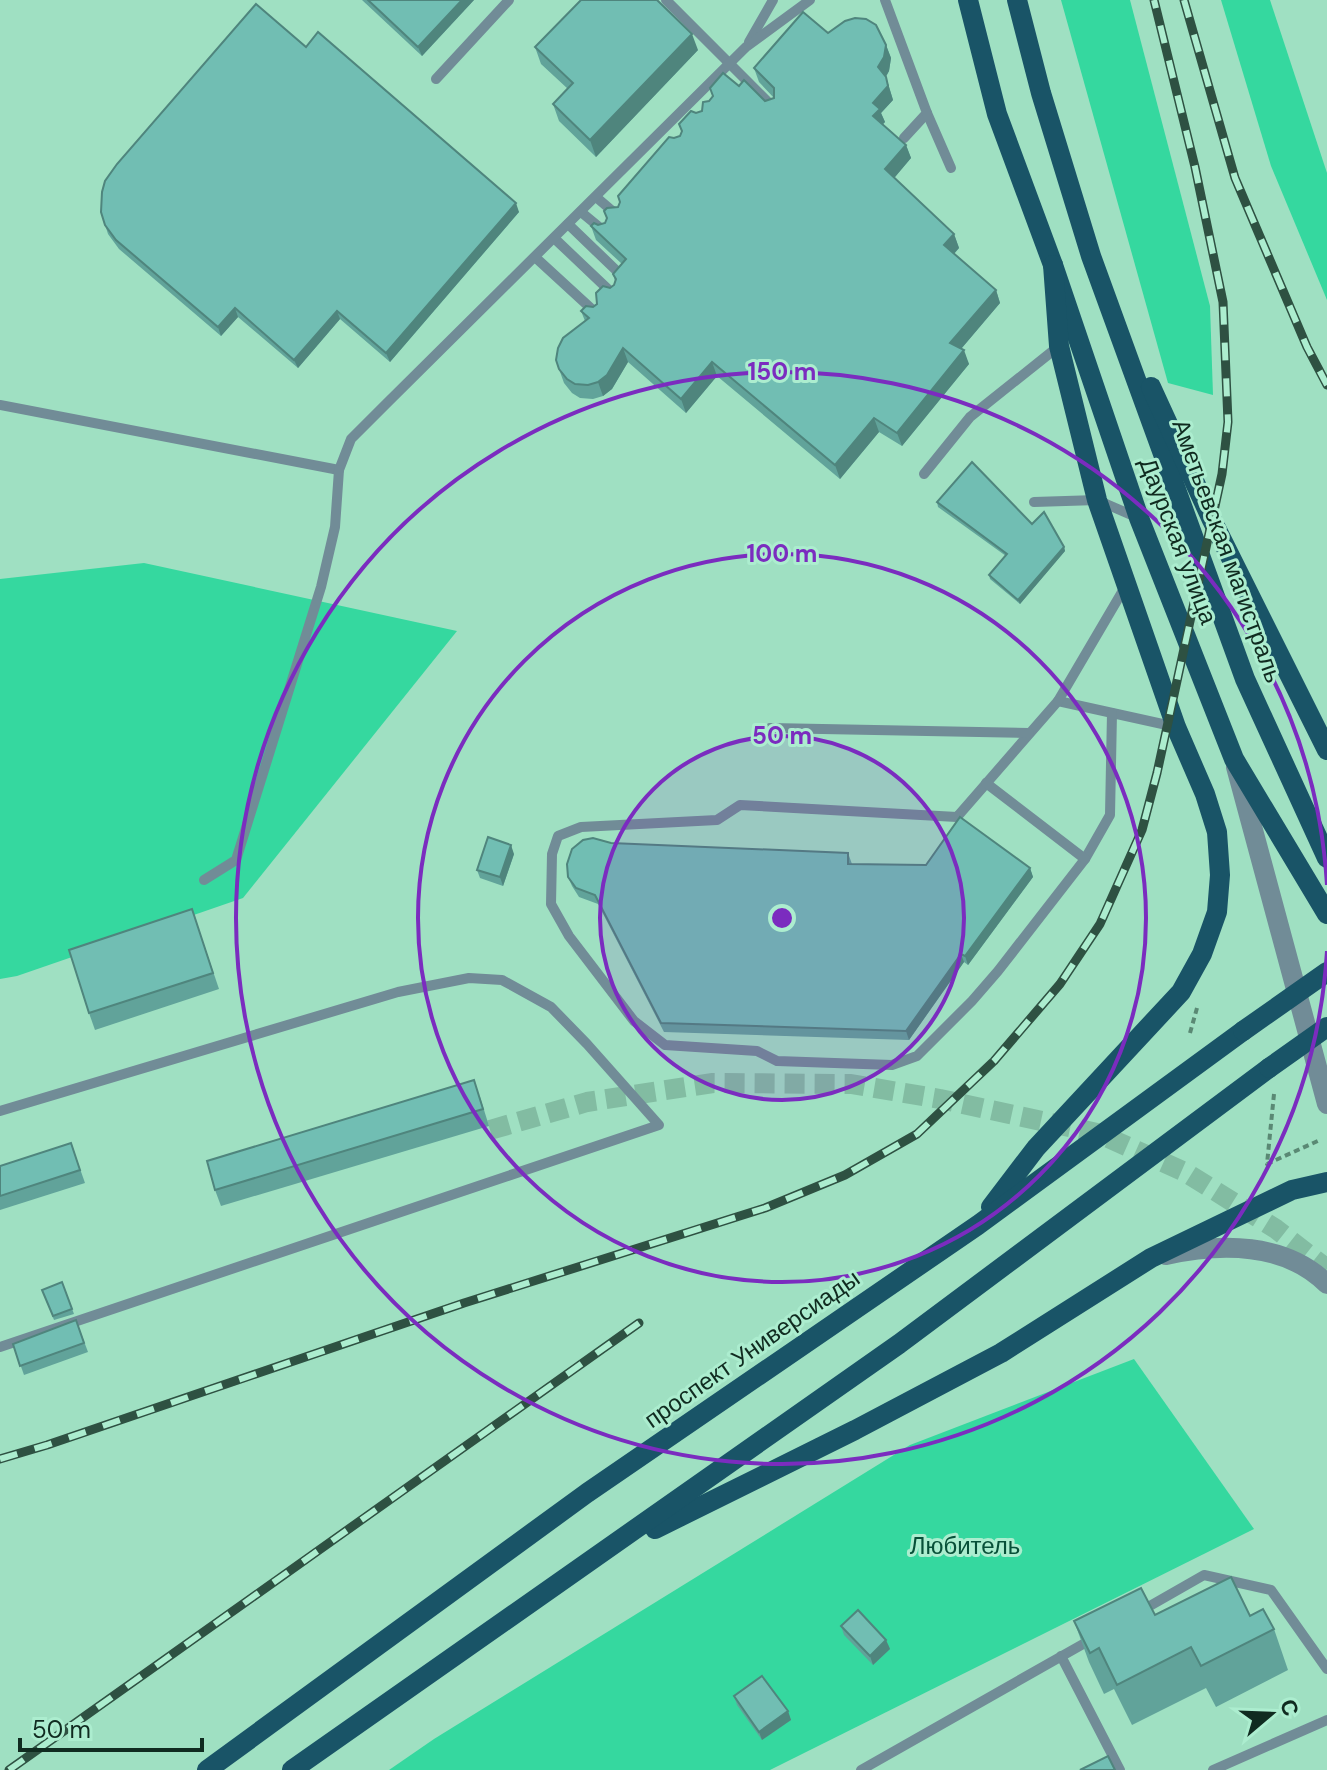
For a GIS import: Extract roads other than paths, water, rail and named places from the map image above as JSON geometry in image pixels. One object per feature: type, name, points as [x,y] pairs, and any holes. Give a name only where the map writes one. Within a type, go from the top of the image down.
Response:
[{"type":"main road","name":"Даурская улица","points":[[968,0],[997,114],[1053,265],[1139,518],[1234,759]]},
{"type":"main road","points":[[1017,0],[1041,93],[1091,256],[1212,520],[1327,750]]},
{"type":"main road","name":"Аметьевская магистраль","points":[[1091,256],[1245,679],[1327,858]]},
{"type":"main road","points":[[978,1225],[1036,1148],[1181,992],[1202,954],[1217,912],[1220,875],[1217,832],[1205,794],[1176,727],[1097,500],[1059,346],[1053,265]]},
{"type":"main road","points":[[1234,759],[1327,914]]},
{"type":"main road","name":"проспект Универсиады","points":[[207,1770],[587,1493],[978,1225],[1327,972]]},
{"type":"main road","points":[[292,1770],[899,1344],[1327,1027]]},
{"type":"main road","points":[[598,1557],[855,1430],[1001,1353],[1151,1258],[1292,1190],[1327,1182]]},
{"type":"street","name":"Даурская улица","points":[[1234,759],[1327,1104]]},
{"type":"street","points":[[1151,1258],[1233,1246],[1278,1254],[1314,1271],[1327,1284]]},
{"type":"lane","points":[[436,79],[509,0]]},
{"type":"lane","points":[[666,0],[773,107]]},
{"type":"lane","points":[[746,47],[773,0]]},
{"type":"lane","points":[[204,880],[236,860],[321,587],[335,527],[339,470],[351,439],[568,224],[666,134],[728,64],[810,0]]},
{"type":"lane","points":[[885,0],[951,168]]},
{"type":"lane","points":[[904,138],[927,113]]},
{"type":"lane","points":[[596,197],[617,215]]},
{"type":"lane","points":[[581,212],[604,231]]},
{"type":"lane","points":[[568,224],[621,275]]},
{"type":"lane","points":[[554,238],[613,294]]},
{"type":"lane","points":[[535,257],[596,313]]},
{"type":"lane","points":[[924,474],[970,417],[1059,346]]},
{"type":"lane","points":[[0,405],[339,470]]},
{"type":"lane","points":[[1034,502],[1097,500],[1139,518]]},
{"type":"lane","points":[[1112,713],[1110,815],[1085,859],[972,1001],[917,1056],[892,1065],[777,1061],[757,1051],[665,1045],[634,1021],[569,936],[551,904],[552,854],[558,836],[581,827],[717,820],[740,805],[957,817],[1058,701],[1126,585]]},
{"type":"lane","points":[[1058,701],[1176,727]]},
{"type":"lane","points":[[770,728],[1029,733]]},
{"type":"lane","points":[[986,783],[1085,859]]},
{"type":"lane","points":[[0,1111],[398,992],[469,978],[502,980],[551,1007],[659,1125],[0,1347]]},
{"type":"lane","points":[[1126,1619],[1204,1575],[1271,1590],[1327,1669]]},
{"type":"lane","points":[[861,1770],[1100,1634]]},
{"type":"lane","points":[[1061,1656],[1108,1762],[1120,1770]]},
{"type":"lane","points":[[1213,1770],[1327,1720]]},
{"type":"tunnel","points":[[490,1130],[587,1102],[713,1083],[851,1084],[940,1099],[1097,1133],[1185,1172],[1276,1229],[1327,1269]]},
{"type":"railway","points":[[0,1459],[464,1303],[765,1208],[845,1175],[917,1134],[994,1061],[1060,984],[1100,924],[1142,830],[1222,474],[1228,422],[1223,302],[1195,167],[1154,0]]},
{"type":"railway","points":[[1184,0],[1235,178],[1307,347],[1327,385]]},
{"type":"railway","points":[[9,1770],[639,1323]]},
{"type":"park label","name":"Любитель","points":[[965,1546]]}]
